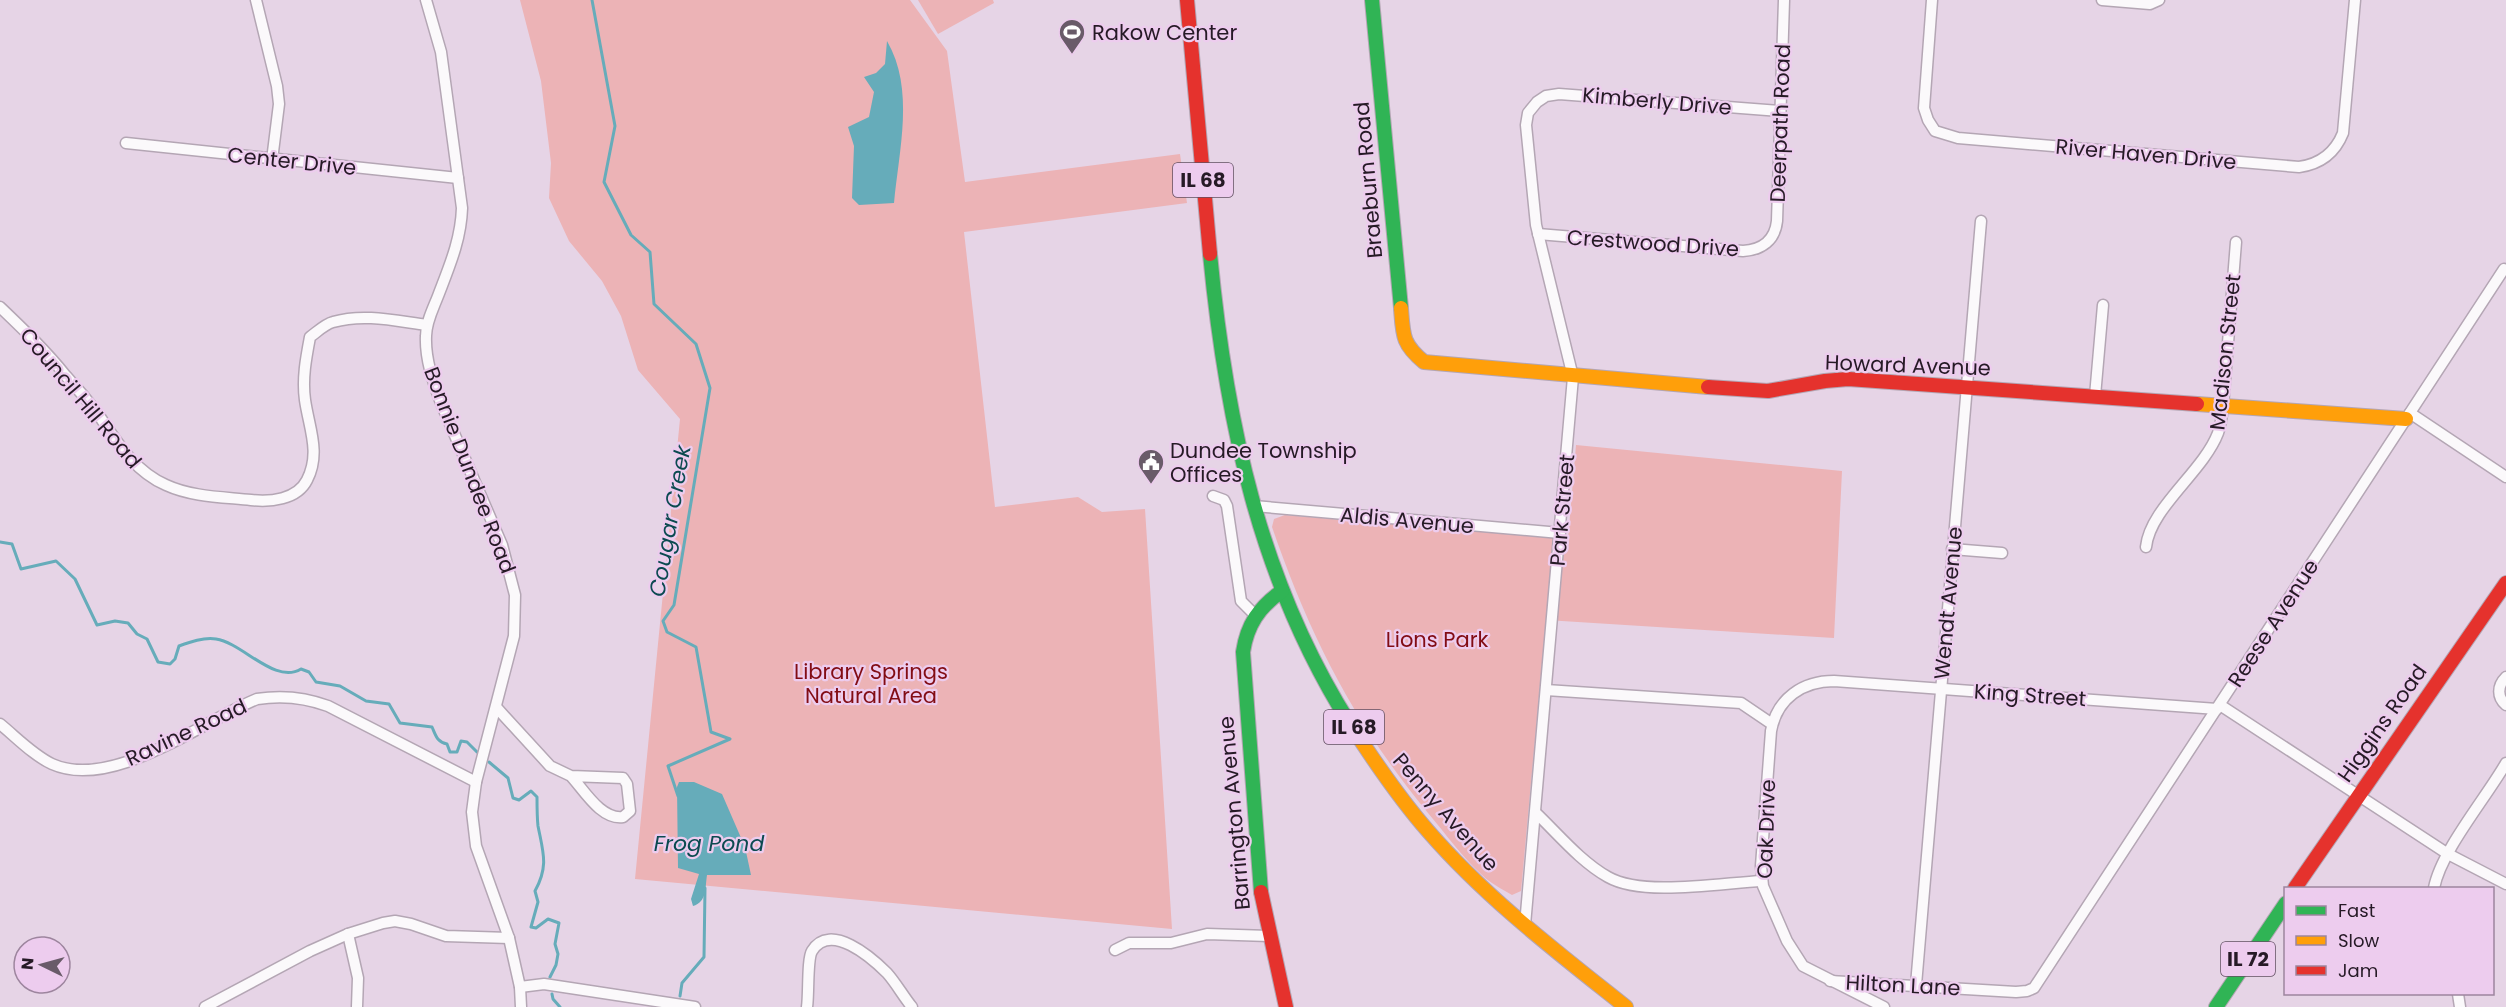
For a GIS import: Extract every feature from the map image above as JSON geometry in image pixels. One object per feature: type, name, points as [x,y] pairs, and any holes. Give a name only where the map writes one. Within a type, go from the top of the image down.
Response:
[{"type":"street","points":[[256,0],[277,86],[279,104],[272,160]]},
{"type":"street","name":"Bonnie Dundee Road","points":[[426,0],[441,52],[458,178],[461,218],[455,249],[427,325],[426,347],[433,381],[501,545],[515,595],[514,636],[476,782],[472,812],[476,846],[509,938],[520,987],[521,1007]]},
{"type":"street","name":"Penny Avenue","points":[[1187,0],[1221,360],[1233,427],[1254,506],[1282,591],[1331,688],[1383,773],[1447,852],[1525,925],[1626,1007]]},
{"type":"street","name":"Braeburn Road","points":[[1372,0],[1403,332],[1406,345],[1412,354]]},
{"type":"street","name":"Deerpath Road","points":[[1767,243],[1778,221],[1784,0]]},
{"type":"street","name":"River Haven Drive","points":[[1932,0],[1923,101],[1928,120],[1941,134],[1958,138],[2299,167],[2313,164],[2329,156],[2338,146],[2343,134],[2355,0]]},
{"type":"street","points":[[2102,0],[2151,4],[2159,0]]},
{"type":"street","name":"Kimberly Drive","points":[[1536,102],[1546,96],[1559,94],[1780,111]]},
{"type":"street","name":"Park Street","points":[[1525,925],[1573,377],[1538,234],[1527,129],[1527,116],[1536,102]]},
{"type":"street","name":"Center Drive","points":[[126,143],[458,178]]},
{"type":"street","name":"Wendt Avenue","points":[[1916,985],[1981,220]]},
{"type":"street","name":"Crestwood Drive","points":[[1538,234],[1743,251],[1757,249],[1767,243]]},
{"type":"street","name":"Madison Street","points":[[2146,547],[2151,527],[2204,458],[2220,426],[2236,242]]},
{"type":"street","name":"Reese Avenue","points":[[2042,977],[2504,269]]},
{"type":"street","points":[[2095,396],[2103,305]]},
{"type":"street","name":"Council Hill Road","points":[[0,307],[52,360],[97,413],[122,449],[146,474],[166,485],[187,492],[268,502],[296,493],[308,479],[313,462],[314,442],[305,400],[305,360],[310,337],[331,322],[365,317],[427,325]]},
{"type":"street","name":"Howard Avenue","points":[[1412,354],[1424,362],[1433,364],[1756,391],[1775,391],[1834,379],[2223,406],[2408,416],[2506,477]]},
{"type":"street","points":[[1213,496],[1224,500],[1227,506],[1240,601],[1255,615]]},
{"type":"street","name":"Aldis Avenue","points":[[1254,506],[1560,533]]},
{"type":"street","points":[[1952,549],[2002,553]]},
{"type":"street","name":"Higgins Road","points":[[2296,887],[2506,584]]},
{"type":"street","name":"Barrington Avenue","points":[[1282,591],[1264,602],[1255,615],[1246,633],[1242,664],[1261,893],[1286,1007]]},
{"type":"street","points":[[2506,677],[2499,688],[2500,699],[2506,705]]},
{"type":"street","name":"King Street","points":[[1772,724],[1778,711],[1800,688],[1813,683],[1837,681],[2219,707],[2448,854],[2506,884]]},
{"type":"street","points":[[1546,690],[1741,703],[1772,724]]},
{"type":"street","name":"Ravine Road","points":[[0,724],[50,763],[70,769],[94,770],[107,768],[144,755],[257,699],[291,697],[328,706],[476,782]]},
{"type":"street","points":[[496,708],[550,766],[570,776],[591,800],[611,816],[623,817],[630,811],[627,784],[622,778],[570,776]]},
{"type":"street","name":"Oak Drive","points":[[1772,724],[1761,866],[1762,881],[1795,956],[1806,969],[1884,1007]]},
{"type":"street","points":[[2434,887],[2438,872],[2448,854],[2506,763]]},
{"type":"street","points":[[1536,813],[1594,867],[1620,882],[1657,887],[1762,881]]},
{"type":"street","name":"IL 72","points":[[2216,1007],[2284,906]]},
{"type":"street","points":[[205,1007],[310,951],[348,934],[395,921],[446,936],[509,938]]},
{"type":"street","points":[[348,934],[358,978],[357,1007]]},
{"type":"street","points":[[1115,950],[1133,943],[1171,943],[1207,934],[1269,936]]},
{"type":"street","points":[[807,1007],[810,989],[809,961],[812,951],[820,944],[832,939],[851,944],[888,975],[912,1007]]},
{"type":"street","name":"Hilton Lane","points":[[1830,981],[2023,992],[2033,989],[2042,977]]},
{"type":"street","points":[[520,987],[544,984],[695,1007]]},
{"type":"green space","name":"Library Springs Natural Area","points":[[520,0],[910,0],[947,51],[965,182],[1180,154],[1187,203],[964,232],[995,507],[1078,497],[1102,512],[1145,509],[1172,929],[635,879],[680,419],[638,370],[621,316],[602,281],[569,241],[549,198],[551,163],[541,81]]},
{"type":"green space","points":[[918,0],[993,0],[994,3],[938,34]]},
{"type":"green space","name":"Lions Park","points":[[1576,445],[1842,471],[1834,638],[1546,620],[1521,891],[1512,895],[1489,881],[1468,861],[1428,813],[1378,746],[1336,678],[1302,605],[1272,527],[1274,519],[1285,515],[1568,539]]},
{"type":"water","points":[[887,41],[896,60],[903,99],[903,120],[894,203],[859,205],[852,198],[854,146],[848,127],[869,117],[874,92],[864,77],[876,73],[885,64]]},
{"type":"water","name":"Frog Pond","points":[[679,782],[694,782],[722,794],[745,847],[751,875],[707,875],[703,898],[693,906],[691,899],[699,874],[678,868],[677,787]]},
{"type":"waterway","name":"Cougar Creek","points":[[592,0],[615,126],[604,182],[631,235],[650,252],[654,304],[696,344],[710,388],[674,605],[663,621],[667,632],[696,647],[711,732],[730,739],[668,766],[678,796]]},
{"type":"waterway","points":[[0,542],[12,544],[21,569],[56,561],[75,579],[97,625],[115,621],[128,623],[137,634],[147,639],[158,662],[170,664],[175,659],[179,646],[202,639],[216,639],[226,642],[270,668],[281,672],[301,669],[309,672],[316,682],[340,686],[366,701],[389,704],[400,723],[432,727],[437,738],[447,744],[450,752],[457,752],[461,741],[467,742],[477,752]]},
{"type":"waterway","points":[[489,762],[508,778],[513,798],[519,800],[531,791],[537,797],[543,866],[535,891],[538,902],[531,927],[536,928],[548,919],[559,923],[555,944],[558,954],[550,977]]},
{"type":"waterway","name":"Cougar Creek","points":[[680,996],[682,983],[704,957],[705,888]]},
{"type":"waterway","points":[[552,994],[560,1007]]},
{"type":"traffic: fast","points":[[1372,0],[1401,308]]},
{"type":"traffic: fast","points":[[1210,254],[1226,378],[1237,438],[1252,498],[1270,556],[1292,613],[1319,669],[1350,724]]},
{"type":"traffic: fast","points":[[1261,892],[1243,652],[1255,617],[1282,591]]},
{"type":"traffic: fast","points":[[2216,1007],[2284,906]]},
{"type":"traffic: slow","points":[[1401,308],[1405,338],[1411,350],[1424,362],[1708,387]]},
{"type":"traffic: slow","points":[[2197,404],[2406,419]]},
{"type":"traffic: slow","points":[[1350,724],[1397,792],[1450,856],[1523,924],[1626,1007]]},
{"type":"traffic: jam","points":[[1187,0],[1210,254]]},
{"type":"traffic: jam","points":[[1708,387],[1768,391],[1848,379],[2197,404]]},
{"type":"traffic: jam","points":[[2296,887],[2506,583]]},
{"type":"traffic: jam","points":[[1261,892],[1286,1007]]},
{"type":"place","name":"Rakow Center","points":[[1072,55]]},
{"type":"place","name":"Dundee Township Offices","points":[[1151,485]]}]
